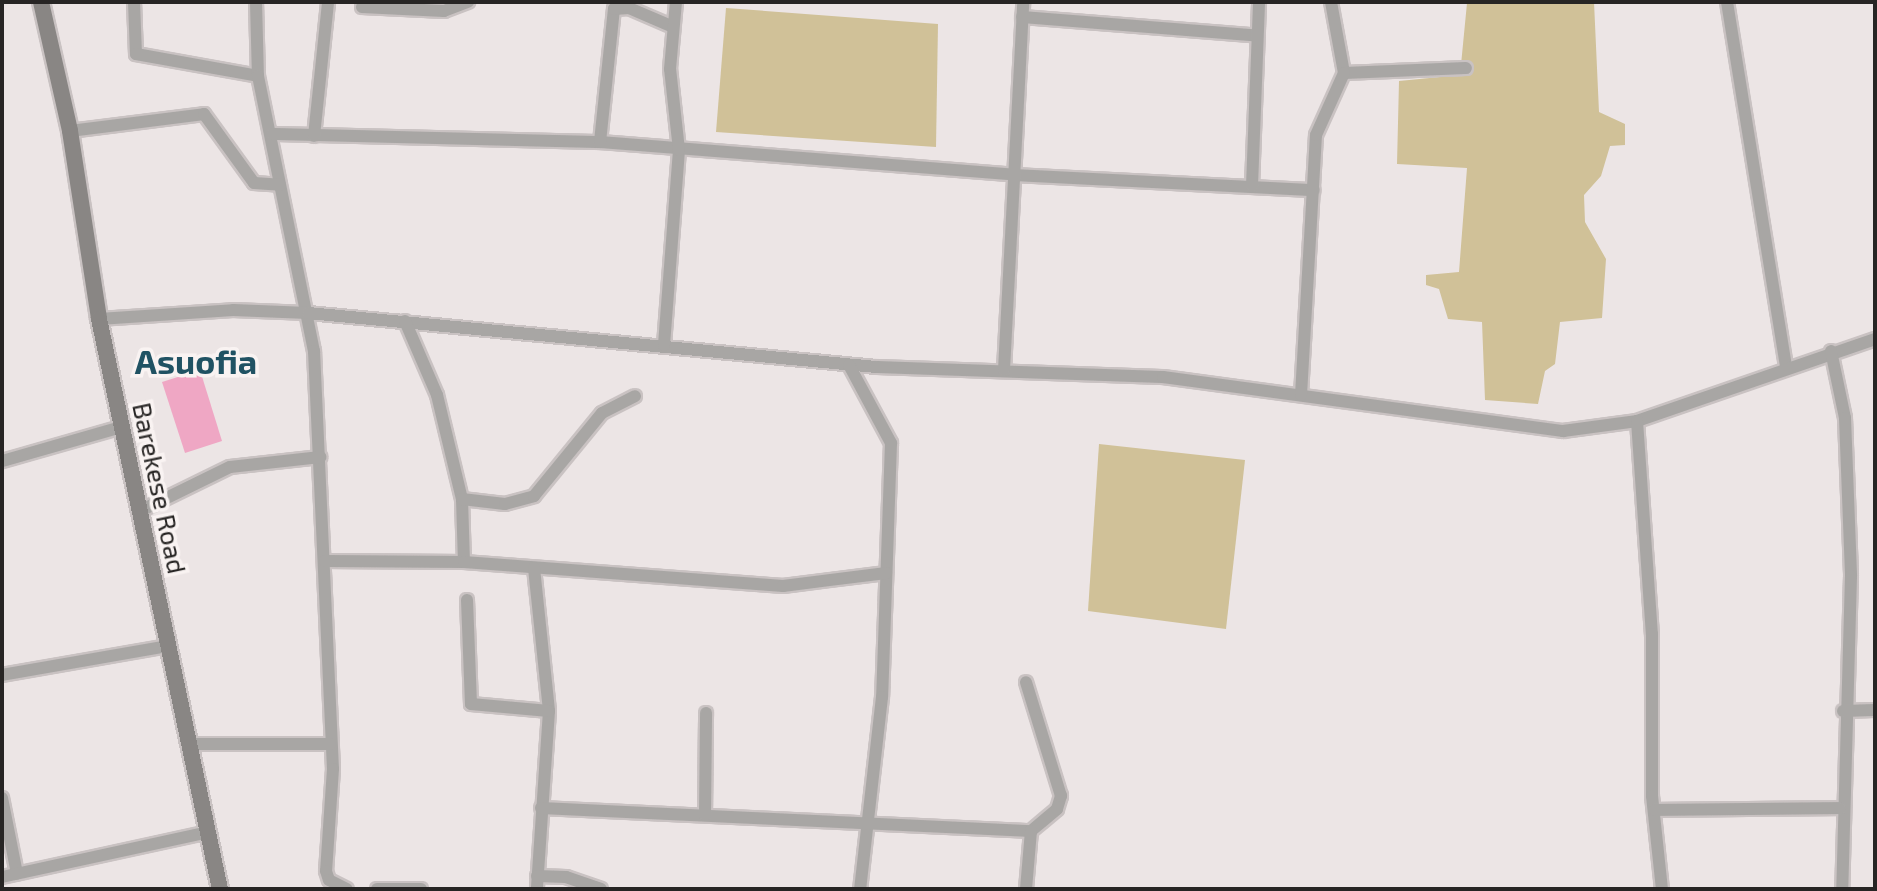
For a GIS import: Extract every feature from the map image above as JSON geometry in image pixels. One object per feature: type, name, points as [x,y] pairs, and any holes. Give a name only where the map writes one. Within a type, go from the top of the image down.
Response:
[{"type":"main road","name":"Barekese Road","points":[[41,2],[70,131],[99,319],[220,889]]},
{"type":"street","points":[[134,2],[136,54],[258,76]]},
{"type":"street","points":[[256,2],[258,76],[308,313],[325,561],[330,744],[326,871],[329,880],[347,889]]},
{"type":"street","points":[[314,136],[328,2]]},
{"type":"street","points":[[362,7],[444,11],[468,2]]},
{"type":"street","points":[[664,345],[679,150],[671,26],[676,2]]},
{"type":"street","points":[[1004,370],[1023,2]]},
{"type":"street","points":[[1252,186],[1253,35],[1259,2]]},
{"type":"street","points":[[1301,395],[1316,135],[1344,73],[1331,2]]},
{"type":"street","points":[[1727,2],[1786,366]]},
{"type":"street","points":[[600,142],[612,14],[629,5],[671,26]]},
{"type":"street","points":[[1022,17],[1253,35]]},
{"type":"street","points":[[1344,73],[1466,68]]},
{"type":"street","points":[[70,131],[204,114],[254,183],[280,185]]},
{"type":"street","points":[[272,134],[600,142],[1015,175],[1314,190]]},
{"type":"street","points":[[99,319],[220,310],[308,313],[849,365],[1163,377],[1563,431],[1637,421],[1786,366],[1875,339]]},
{"type":"street","points":[[405,321],[437,395],[462,499],[464,562]]},
{"type":"street","points":[[1831,351],[1845,418],[1851,576],[1840,808],[1842,889]]},
{"type":"street","points":[[849,365],[891,443],[882,697],[863,823],[860,889]]},
{"type":"street","points":[[462,499],[505,504],[534,496],[602,413],[635,396]]},
{"type":"street","points":[[1637,421],[1652,634],[1655,810],[1662,889]]},
{"type":"street","points":[[2,461],[121,427]]},
{"type":"street","points":[[140,511],[230,467],[320,457]]},
{"type":"street","points":[[325,561],[464,562],[783,586],[886,573]]},
{"type":"street","points":[[534,568],[549,711],[537,883],[566,877],[601,889]]},
{"type":"street","points":[[467,600],[471,704],[549,711]]},
{"type":"street","points":[[2,675],[169,646]]},
{"type":"street","points":[[541,808],[1031,831],[1057,809],[1061,796],[1026,682]]},
{"type":"street","points":[[1843,711],[1875,710]]},
{"type":"street","points":[[705,815],[706,713]]},
{"type":"street","points":[[189,744],[330,744]]},
{"type":"street","points":[[2,798],[10,879],[208,832]]},
{"type":"street","points":[[1655,810],[1840,808]]},
{"type":"street","points":[[1026,889],[1031,831]]},
{"type":"street","points":[[377,889],[421,889]]},
{"type":"shaded area","points":[[1461,2],[1594,2],[1599,112],[1625,124],[1625,145],[1610,146],[1601,176],[1584,195],[1585,222],[1606,259],[1602,318],[1560,322],[1555,364],[1545,371],[1538,404],[1485,400],[1482,322],[1448,319],[1439,289],[1426,285],[1426,275],[1459,272],[1467,168],[1397,164],[1399,81],[1460,75],[1467,3]]},
{"type":"shaded area","points":[[726,8],[938,24],[936,147],[716,132]]},
{"type":"shaded area","points":[[1099,444],[1245,460],[1226,629],[1088,611]]},
{"type":"building","points":[[200,370],[222,441],[185,453],[162,382]]},
{"type":"district","name":"Asuofia","points":[[196,361]]}]
